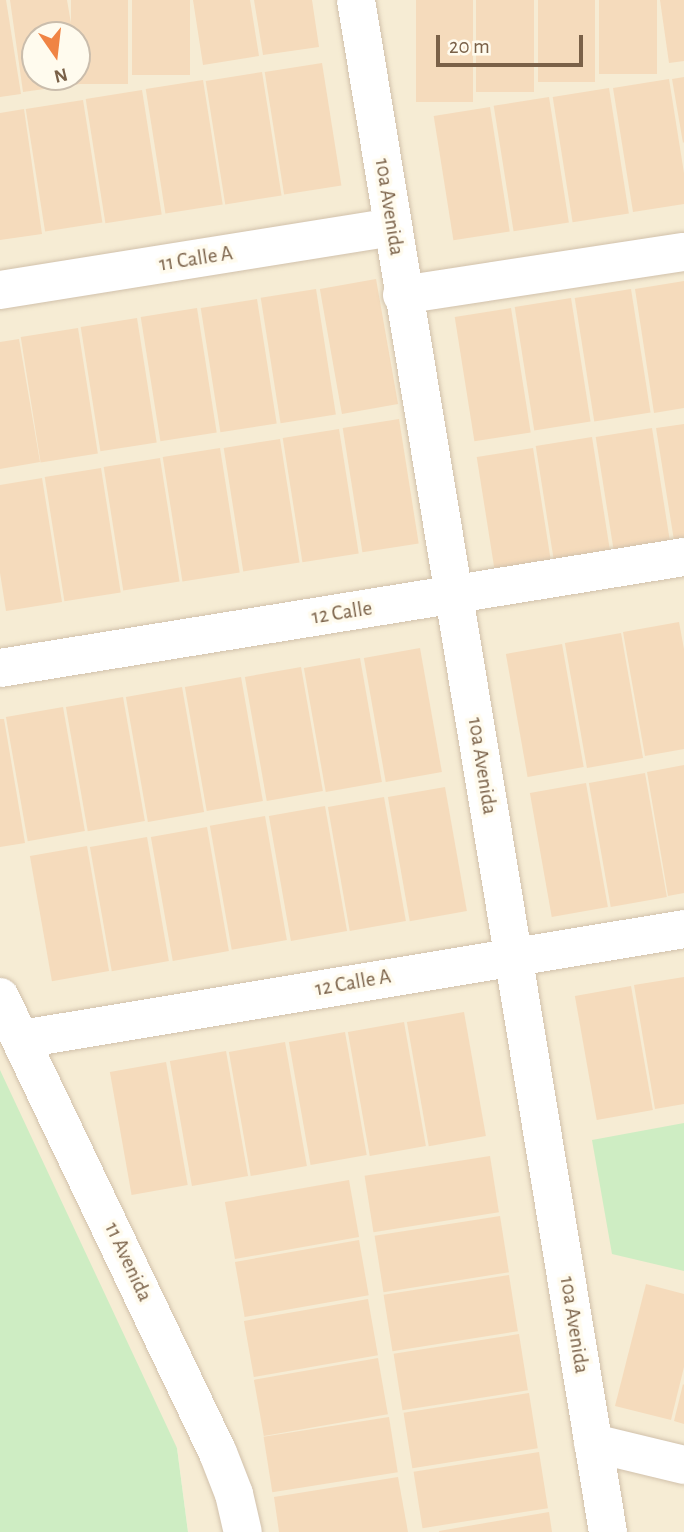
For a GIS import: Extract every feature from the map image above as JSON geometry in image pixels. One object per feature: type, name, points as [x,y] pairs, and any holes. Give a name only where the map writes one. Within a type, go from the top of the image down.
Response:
[{"type":"street","name":"10a Avenida","points":[[356,0],[402,296],[608,1532]]},
{"type":"street","name":"11 Calle A","points":[[0,290],[393,227]]},
{"type":"street","points":[[402,296],[684,252]]},
{"type":"street","name":"12 Calle","points":[[0,668],[684,557]]},
{"type":"street","name":"12 Calle A","points":[[22,1039],[684,929]]},
{"type":"street","name":"11 Avenida","points":[[0,997],[218,1453],[234,1494],[243,1532]]},
{"type":"street","points":[[593,1443],[684,1465]]},
{"type":"shaded area","points":[[0,0],[684,0],[684,1532],[188,1532],[177,1448],[0,1186]]},
{"type":"green space","points":[[0,1070],[177,1448],[188,1532],[0,1532]]},
{"type":"green space","points":[[684,1123],[684,1271],[612,1254],[592,1140]]},
{"type":"building","points":[[0,0],[6,0],[21,94],[0,97]]},
{"type":"building","points":[[10,0],[67,0],[71,21],[21,21],[21,78]]},
{"type":"building","points":[[71,0],[128,0],[128,84],[91,84],[91,21],[71,21]]},
{"type":"building","points":[[132,0],[190,0],[190,75],[132,75]]},
{"type":"building","points":[[193,0],[250,0],[259,56],[203,65]]},
{"type":"building","points":[[254,0],[312,0],[319,47],[263,55]]},
{"type":"building","points":[[416,0],[473,0],[473,102],[416,102]]},
{"type":"building","points":[[476,0],[534,0],[534,92],[476,92]]},
{"type":"building","points":[[538,0],[595,0],[595,82],[538,82]]},
{"type":"building","points":[[599,0],[657,0],[657,74],[599,74]]},
{"type":"building","points":[[660,0],[684,0],[684,61],[669,63]]},
{"type":"building","points":[[322,63],[341,185],[284,195],[265,72]]},
{"type":"building","points":[[262,72],[282,195],[225,204],[206,81]]},
{"type":"building","points":[[684,77],[684,142],[683,143],[672,79]]},
{"type":"building","points":[[669,79],[684,173],[684,204],[633,212],[613,88]]},
{"type":"building","points":[[203,80],[223,204],[165,214],[146,89]]},
{"type":"building","points":[[609,88],[629,213],[573,222],[553,97]]},
{"type":"building","points":[[142,90],[162,214],[105,223],[86,99]]},
{"type":"building","points":[[549,97],[569,222],[514,231],[494,106]]},
{"type":"building","points":[[83,100],[102,222],[45,232],[26,109]]},
{"type":"building","points":[[490,107],[510,231],[453,240],[434,116]]},
{"type":"building","points":[[24,109],[42,234],[0,240],[0,113]]},
{"type":"building","points":[[376,279],[398,404],[342,414],[320,289]]},
{"type":"building","points":[[684,281],[684,408],[654,413],[635,289]]},
{"type":"building","points":[[316,289],[336,414],[281,423],[261,298]]},
{"type":"building","points":[[631,289],[651,412],[594,421],[575,298]]},
{"type":"building","points":[[571,298],[591,421],[534,430],[515,307]]},
{"type":"building","points":[[257,299],[277,423],[220,432],[201,308]]},
{"type":"building","points":[[197,308],[217,432],[160,441],[141,317]]},
{"type":"building","points":[[511,308],[531,432],[474,441],[455,317]]},
{"type":"building","points":[[137,318],[157,442],[100,451],[81,327]]},
{"type":"building","points":[[78,328],[98,453],[41,463],[21,337]]},
{"type":"building","points":[[19,339],[40,462],[0,469],[0,342]]},
{"type":"building","points":[[399,419],[419,543],[362,552],[343,428]]},
{"type":"building","points":[[684,424],[684,551],[676,553],[656,428]]},
{"type":"building","points":[[652,428],[672,553],[616,562],[596,437]]},
{"type":"building","points":[[339,429],[359,553],[302,562],[283,438]]},
{"type":"building","points":[[592,437],[612,562],[556,571],[536,446]]},
{"type":"building","points":[[280,439],[300,562],[243,571],[224,448]]},
{"type":"building","points":[[220,448],[240,572],[182,582],[163,457]]},
{"type":"building","points":[[533,448],[553,571],[496,580],[477,457]]},
{"type":"building","points":[[160,458],[180,581],[123,590],[104,467]]},
{"type":"building","points":[[101,468],[121,592],[64,601],[45,477]]},
{"type":"building","points":[[42,478],[62,602],[6,611],[0,573],[0,485]]},
{"type":"building","points":[[679,622],[684,649],[684,749],[645,756],[623,632]]},
{"type":"building","points":[[621,633],[643,758],[587,768],[565,643]]},
{"type":"building","points":[[562,644],[584,767],[528,777],[506,654]]},
{"type":"building","points":[[420,648],[442,772],[386,782],[364,658]]},
{"type":"building","points":[[360,658],[382,782],[326,792],[304,668]]},
{"type":"building","points":[[301,667],[323,791],[267,801],[245,677]]},
{"type":"building","points":[[241,677],[263,801],[207,811],[185,687]]},
{"type":"building","points":[[182,687],[204,812],[148,822],[126,697]]},
{"type":"building","points":[[123,697],[145,821],[88,831],[66,707]]},
{"type":"building","points":[[63,707],[85,831],[28,841],[6,717]]},
{"type":"building","points":[[0,719],[4,719],[25,843],[0,847]]},
{"type":"building","points":[[684,765],[684,893],[668,896],[647,772]]},
{"type":"building","points":[[645,773],[667,897],[611,907],[589,783]]},
{"type":"building","points":[[586,783],[608,907],[552,917],[530,793]]},
{"type":"building","points":[[445,787],[467,911],[410,921],[388,797]]},
{"type":"building","points":[[384,797],[406,921],[350,931],[328,807]]},
{"type":"building","points":[[325,806],[347,931],[291,941],[269,816]]},
{"type":"building","points":[[265,816],[287,940],[232,950],[210,826]]},
{"type":"building","points":[[207,827],[229,951],[173,961],[151,837]]},
{"type":"building","points":[[147,837],[169,961],[112,971],[90,847]]},
{"type":"building","points":[[87,846],[109,971],[52,981],[30,856]]},
{"type":"building","points":[[684,977],[684,1104],[655,1109],[634,985]]},
{"type":"building","points":[[631,986],[653,1110],[597,1120],[575,996]]},
{"type":"building","points":[[464,1012],[486,1136],[429,1146],[407,1022]]},
{"type":"building","points":[[404,1022],[426,1146],[370,1156],[348,1032]]},
{"type":"building","points":[[345,1032],[367,1155],[311,1165],[289,1042]]},
{"type":"building","points":[[285,1042],[307,1166],[251,1176],[229,1052]]},
{"type":"building","points":[[226,1051],[248,1176],[192,1186],[170,1061]]},
{"type":"building","points":[[166,1062],[188,1185],[132,1195],[110,1072]]},
{"type":"building","points":[[490,1156],[499,1212],[373,1232],[365,1176]]},
{"type":"building","points":[[349,1180],[359,1237],[235,1259],[225,1202]]},
{"type":"building","points":[[500,1216],[509,1272],[383,1292],[375,1236]]},
{"type":"building","points":[[359,1240],[369,1295],[245,1317],[235,1262]]},
{"type":"building","points":[[509,1275],[518,1331],[392,1351],[384,1295]]},
{"type":"building","points":[[646,1284],[684,1294],[684,1367],[671,1420],[615,1406]]},
{"type":"building","points":[[368,1299],[378,1355],[254,1377],[244,1321]]},
{"type":"building","points":[[519,1334],[528,1390],[402,1410],[394,1354]]},
{"type":"building","points":[[378,1358],[388,1414],[264,1436],[254,1380]]},
{"type":"building","points":[[684,1385],[684,1424],[674,1421]]},
{"type":"building","points":[[529,1393],[538,1448],[412,1468],[404,1413]]},
{"type":"building","points":[[389,1417],[398,1472],[272,1492],[264,1437]]},
{"type":"building","points":[[539,1452],[548,1508],[422,1528],[414,1472]]},
{"type":"building","points":[[398,1477],[408,1532],[279,1532],[274,1497]]},
{"type":"building","points":[[549,1512],[552,1532],[439,1532],[439,1531]]}]
